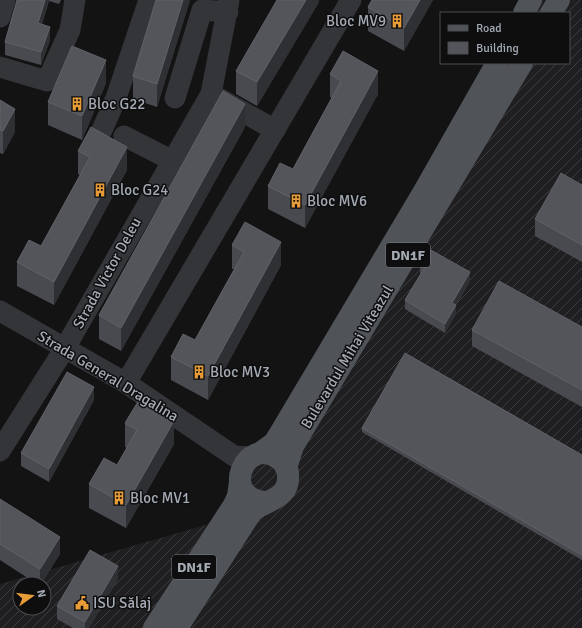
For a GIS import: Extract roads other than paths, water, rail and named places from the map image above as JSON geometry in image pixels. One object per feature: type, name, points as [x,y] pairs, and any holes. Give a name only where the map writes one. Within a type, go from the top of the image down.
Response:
[{"type":"main road","points":[[525,12],[531,0]]},
{"type":"main road","points":[[552,12],[559,0]]},
{"type":"main road","name":"Bulevardul Mihai Viteazul","points":[[245,464],[269,447],[279,435],[423,192],[496,64]]},
{"type":"main road","name":"Bulevardul Mihai Viteazul","points":[[177,628],[252,511],[265,502],[276,499],[285,491],[288,480],[286,468],[293,446],[521,64]]},
{"type":"main road","points":[[265,502],[252,499],[242,488],[245,464],[276,456],[282,461],[286,468]]},
{"type":"main road","name":"DN1F","points":[[154,628],[234,505],[238,496],[245,464]]},
{"type":"street","points":[[0,17],[5,0]]},
{"type":"street","points":[[0,67],[47,81],[70,30],[75,0]]},
{"type":"street","points":[[102,130],[116,98],[149,0]]},
{"type":"street","points":[[126,383],[351,0]]},
{"type":"street","points":[[175,98],[202,10],[229,6]]},
{"type":"street","name":"Strada Victor Deleu","points":[[0,451],[65,348],[171,160],[211,94],[229,6]]},
{"type":"street","points":[[211,94],[275,130]]},
{"type":"street","points":[[124,136],[171,160]]},
{"type":"street","name":"Strada General Dragalina","points":[[0,311],[126,383],[245,464]]},
{"type":"place","name":"Bloc MV9","points":[[397,21]]},
{"type":"place","name":"Bloc G22","points":[[77,104]]},
{"type":"place","name":"Bloc G24","points":[[100,190]]},
{"type":"place","name":"Bloc MV6","points":[[296,201]]},
{"type":"place","name":"Bloc MV3","points":[[199,372]]},
{"type":"place","name":"Bloc MV1","points":[[119,498]]},
{"type":"place","name":"ISU Sălaj","points":[[82,603]]}]
